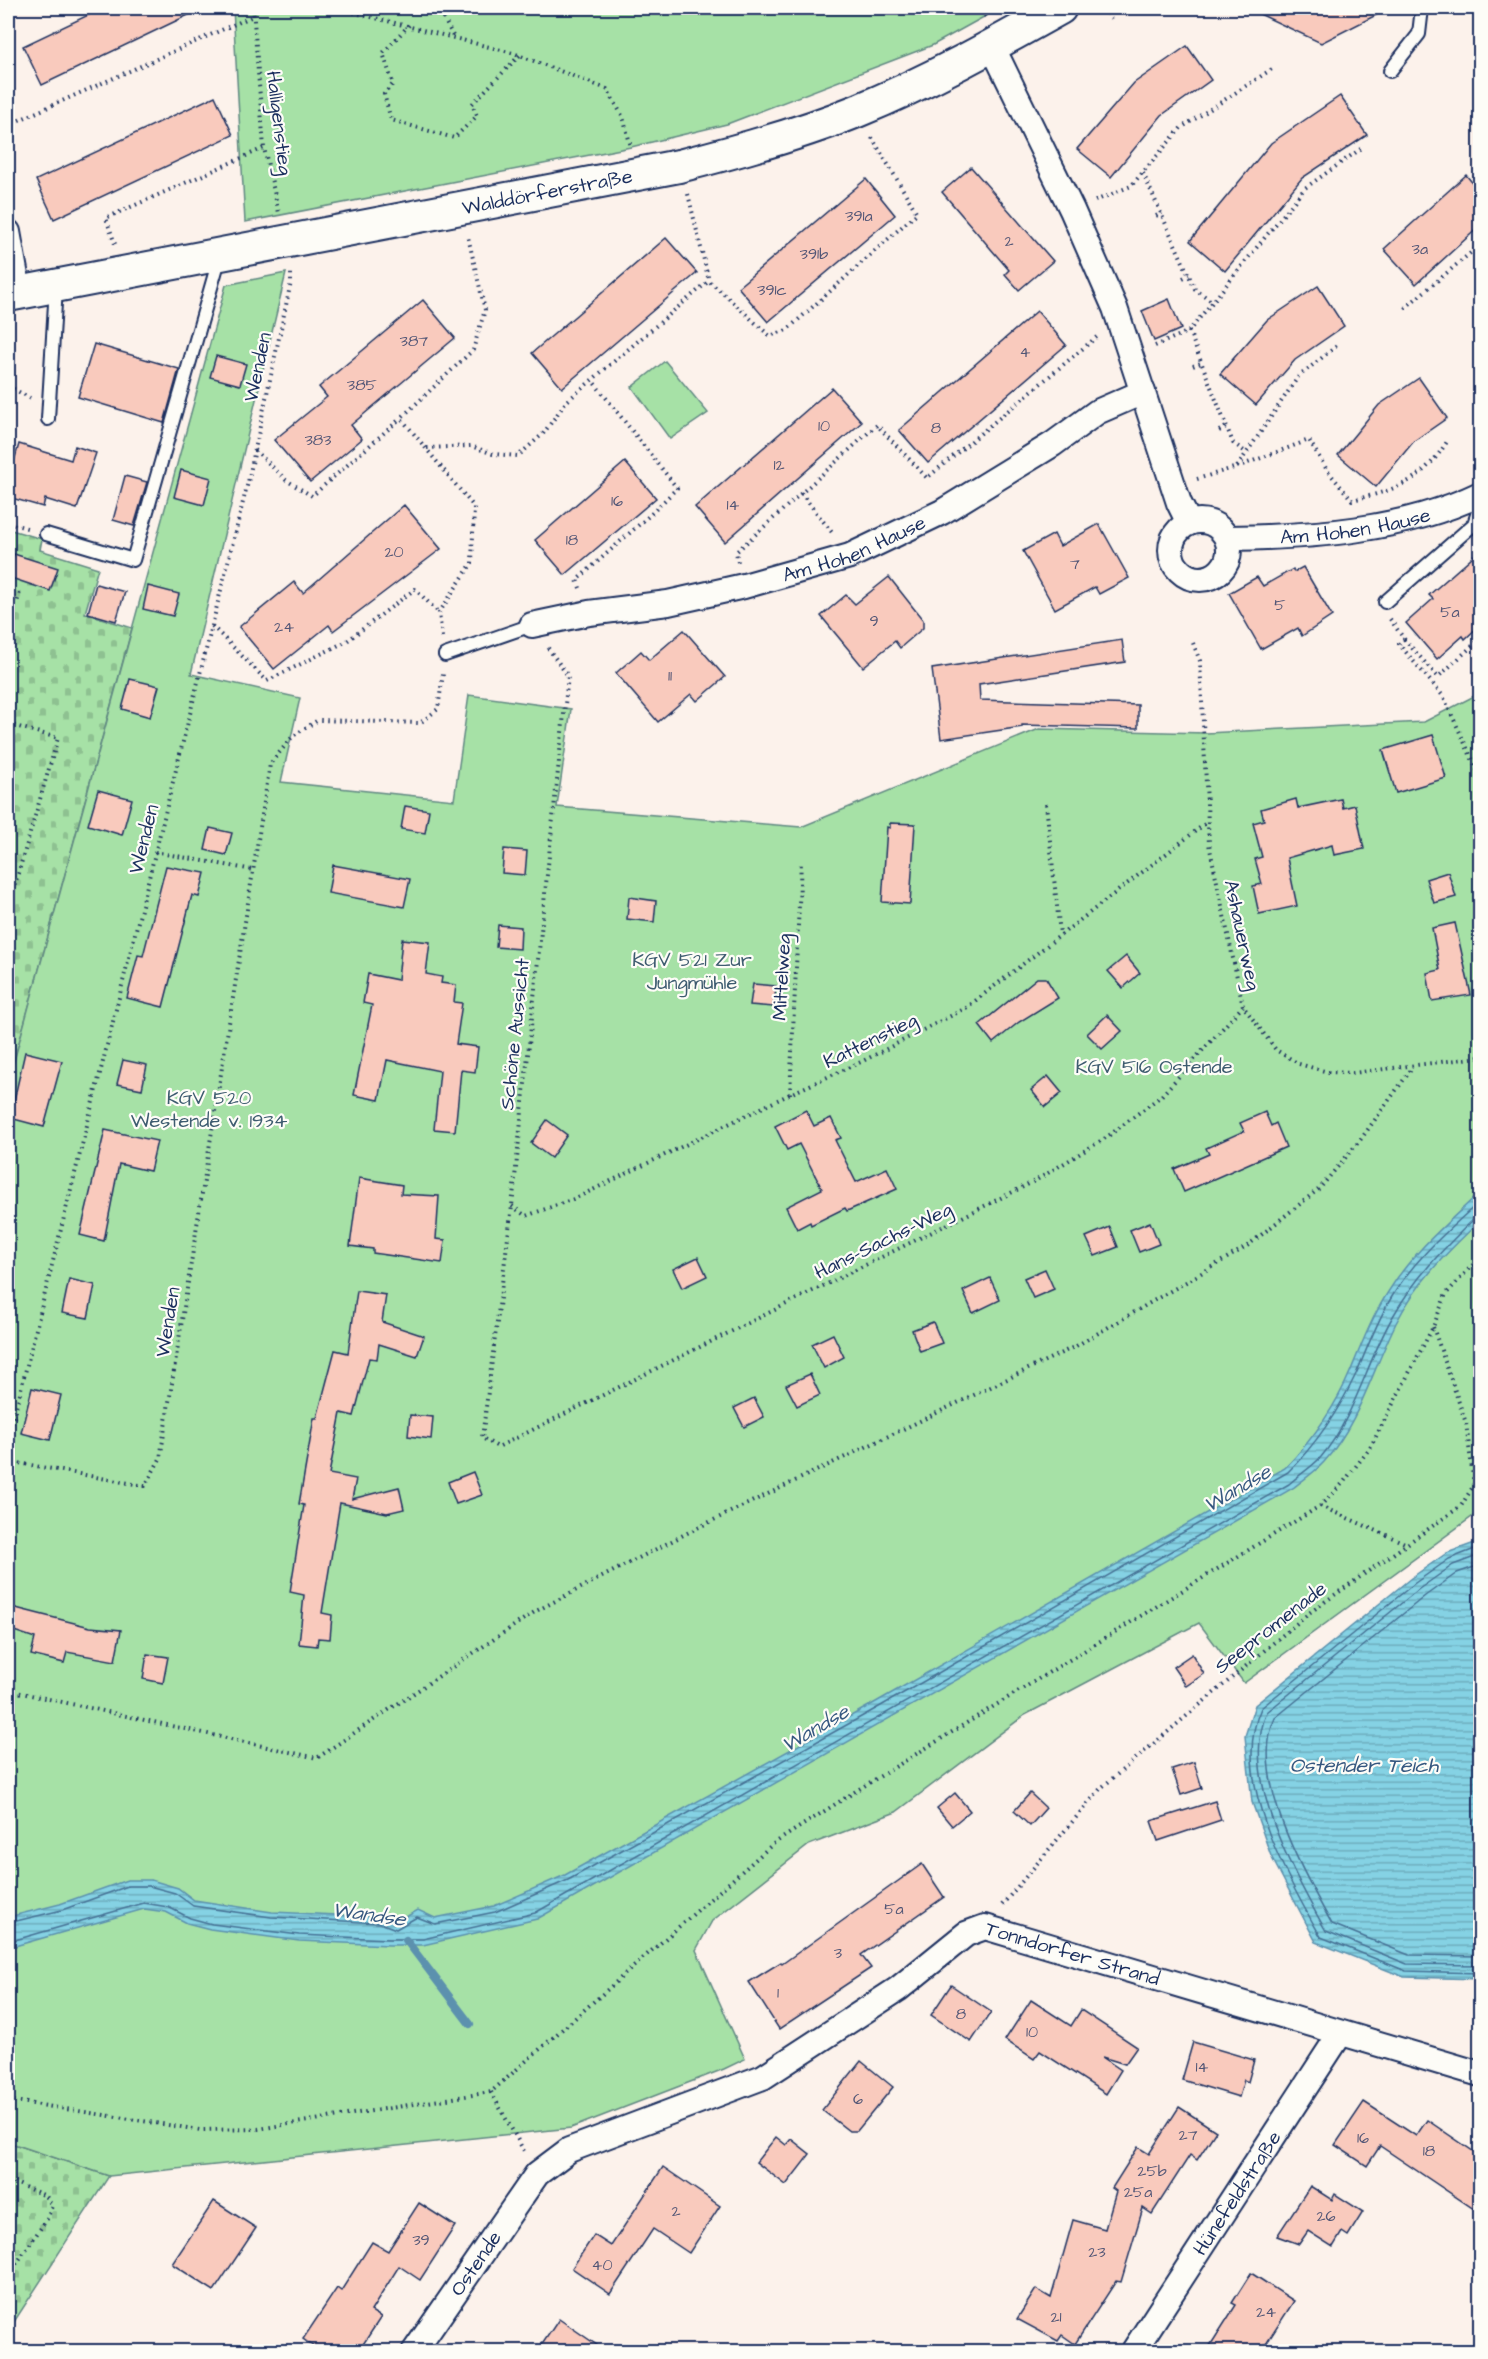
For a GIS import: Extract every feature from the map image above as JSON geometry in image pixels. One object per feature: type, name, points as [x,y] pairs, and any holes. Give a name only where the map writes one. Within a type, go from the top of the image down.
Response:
[{"type":"street","name":"Walddörferstraße","points":[[13,294],[679,166],[735,152],[856,111],[908,89],[1060,8]]},
{"type":"street","points":[[992,46],[1072,210],[1118,319],[1173,484],[1189,523]]},
{"type":"street","points":[[8,232],[13,294]]},
{"type":"street","name":"Am Hohen Hause","points":[[532,626],[590,613],[668,603],[744,586],[850,556],[942,512],[1053,444],[1097,412],[1143,392]]},
{"type":"street","name":"Am Hohen Hause","points":[[1227,538],[1328,532],[1388,524],[1442,510],[1480,494]]},
{"type":"street","points":[[1197,521],[1215,525],[1227,538],[1228,556],[1219,572],[1202,578],[1185,574],[1173,561],[1172,543],[1175,535],[1189,523],[1197,521]]},
{"type":"street","name":"Tonndorfer Strand","points":[[537,2174],[569,2150],[763,2077],[898,1989],[966,1934],[985,1927],[1480,2074]]},
{"type":"street","name":"Hünefeldstraße","points":[[1133,2352],[1340,2034]]},
{"type":"street","name":"Ostende","points":[[414,2352],[537,2174]]},
{"type":"lane","points":[[1390,70],[1419,34],[1422,8]]},
{"type":"lane","points":[[46,534],[134,560],[220,254]]},
{"type":"lane","points":[[48,419],[56,286]]},
{"type":"lane","points":[[1384,602],[1474,524],[1480,506]]},
{"type":"lane","points":[[445,655],[532,626]]},
{"type":"path","name":"Halligenstieg","points":[[253,8],[264,148],[285,242]]},
{"type":"path","points":[[336,8],[453,36],[520,56],[607,88],[623,117],[631,147]]},
{"type":"path","points":[[438,8],[453,36]]},
{"type":"path","points":[[1105,8],[1111,18]]},
{"type":"path","points":[[8,125],[254,16]]},
{"type":"path","points":[[409,25],[383,53],[393,84],[384,94],[391,120],[454,138],[477,116],[472,104],[520,56]]},
{"type":"path","points":[[1072,210],[1131,186],[1181,128],[1272,69]]},
{"type":"path","points":[[687,191],[709,281],[770,336],[787,330],[916,213],[871,136]]},
{"type":"path","points":[[116,246],[106,218],[264,148]]},
{"type":"path","points":[[1131,357],[1189,331],[1305,188],[1362,148]]},
{"type":"path","points":[[1143,173],[1195,289],[1213,302]]},
{"type":"path","points":[[1156,216],[1162,213]]},
{"type":"path","points":[[255,449],[286,480],[312,496],[401,418],[473,350],[485,310],[467,237]]},
{"type":"path","name":"Wenden","points":[[8,1441],[255,449],[291,282],[285,242]]},
{"type":"path","points":[[1404,308],[1480,245]]},
{"type":"path","points":[[1183,278],[1189,275]]},
{"type":"path","points":[[426,448],[471,446],[493,454],[518,456],[543,434],[566,402],[709,281]]},
{"type":"path","points":[[744,586],[736,552],[877,425],[927,478],[1118,319]]},
{"type":"path","points":[[1189,331],[1233,443],[1247,453]]},
{"type":"path","points":[[1237,467],[1298,377],[1339,344]]},
{"type":"path","points":[[1193,366],[1201,363]]},
{"type":"path","points":[[590,613],[577,580],[651,515],[677,488],[592,380]]},
{"type":"path","points":[[212,625],[267,681],[347,641],[415,589],[439,613],[472,562],[474,507],[401,418]]},
{"type":"path","points":[[1219,431],[1226,428]]},
{"type":"path","points":[[1173,484],[1237,467],[1309,440],[1327,470],[1352,500],[1385,493],[1419,476],[1448,440]]},
{"type":"path","points":[[801,493],[850,556]]},
{"type":"path","points":[[8,600],[17,603],[20,592]]},
{"type":"path","points":[[1384,602],[1390,620],[1438,677],[1480,639]]},
{"type":"path","name":"Wenden","points":[[8,1461],[145,1486],[160,1459],[270,764],[294,736],[318,720],[420,723],[438,709],[445,655],[439,613]]},
{"type":"path","name":"Schöne Aussicht","points":[[498,1447],[482,1438],[512,1206],[568,676],[532,626]]},
{"type":"path","points":[[1404,639],[1398,644],[1443,696],[1456,719],[1480,776]]},
{"type":"path","name":"Ashauerweg","points":[[1192,643],[1200,661],[1206,733],[1206,823],[1243,1006],[1276,1050],[1299,1064],[1328,1072],[1353,1073],[1480,1057]]},
{"type":"path","points":[[8,724],[58,738],[8,908]]},
{"type":"path","points":[[1046,804],[1060,934]]},
{"type":"path","name":"Kattenstieg","points":[[512,1206],[526,1216],[574,1199],[789,1094],[863,1061],[966,1008],[1206,823]]},
{"type":"path","points":[[155,852],[254,870]]},
{"type":"path","name":"Mittelweg","points":[[789,1094],[801,862]]},
{"type":"path","name":"Hans-Sachs-Weg","points":[[498,1447],[1035,1181],[1107,1137],[1161,1096],[1243,1006]]},
{"type":"path","points":[[8,1690],[317,1758],[536,1611],[693,1530],[1076,1346],[1246,1247],[1320,1188],[1367,1131],[1413,1067]]},
{"type":"path","points":[[8,2100],[200,2130],[258,2129],[491,2092],[773,1845],[856,1791],[1320,1506],[1343,1483],[1370,1448],[1433,1327],[1446,1294],[1480,1257]]},
{"type":"path","name":"Seepromenade","points":[[985,1927],[1022,1878],[1101,1788],[1309,1613],[1461,1506],[1474,1485],[1466,1423],[1433,1327]]},
{"type":"path","points":[[1320,1506],[1407,1544]]},
{"type":"path","points":[[491,2092],[537,2174]]},
{"type":"path","points":[[8,2180],[46,2196],[52,2206],[47,2219],[8,2276]]},
{"type":"green space","points":[[233,8],[1000,8],[933,45],[727,124],[631,147],[245,222]]},
{"type":"green space","points":[[286,273],[191,674],[300,698],[281,782],[454,800],[469,695],[571,709],[557,807],[801,827],[1039,729],[1206,733],[1424,722],[1480,693],[1480,1511],[1244,1683],[1199,1623],[1025,1715],[896,1812],[809,1845],[712,1921],[696,1950],[745,2059],[571,2128],[109,2176],[8,2142],[8,1083],[226,285]]},
{"type":"green space","points":[[665,361],[708,413],[670,439],[632,387]]},
{"type":"green space","points":[[8,529],[42,539],[40,550],[98,568],[85,613],[132,628],[8,1083]]},
{"type":"green space","points":[[8,2142],[109,2176],[8,2331]]},
{"type":"water","points":[[1480,1192],[1480,1221],[1444,1256],[1413,1294],[1396,1323],[1347,1430],[1324,1462],[1305,1479],[1293,1488],[537,1919],[423,1945],[389,1945],[299,1941],[210,1929],[187,1923],[166,1912],[144,1909],[8,1948],[8,1917],[60,1904],[127,1880],[151,1880],[178,1888],[194,1900],[272,1912],[381,1917],[395,1923],[418,1910],[435,1918],[494,1906],[565,1875],[876,1702],[1285,1468],[1305,1446],[1331,1409],[1377,1311],[1397,1278],[1431,1239]]},
{"type":"water","name":"Ostender Teich","points":[[1480,1541],[1480,1979],[1404,1977],[1316,1942],[1271,1856],[1252,1802],[1245,1736],[1255,1705],[1411,1578],[1447,1553]]},
{"type":"building","points":[[103,8],[203,8],[42,85],[23,46]]},
{"type":"building","points":[[1247,8],[1390,8],[1321,43]]},
{"type":"building","points":[[1187,46],[1211,80],[1162,115],[1111,177],[1077,149],[1134,83]]},
{"type":"building","points":[[215,96],[233,135],[54,219],[36,180]]},
{"type":"building","points":[[1340,96],[1367,135],[1302,178],[1225,271],[1190,241],[1271,143]]},
{"type":"building","points":[[971,167],[1053,261],[1019,290],[1005,274],[1009,270],[942,192]]},
{"type":"building","points":[[1466,175],[1480,192],[1480,226],[1416,284],[1384,249]]},
{"type":"building","points":[[866,179],[895,215],[768,322],[738,287]]},
{"type":"building","points":[[666,238],[697,273],[562,388],[532,353]]},
{"type":"building","points":[[1318,286],[1344,326],[1295,360],[1256,405],[1220,374],[1267,320]]},
{"type":"building","points":[[1169,299],[1181,329],[1154,341],[1142,311]]},
{"type":"building","points":[[423,300],[455,338],[351,425],[362,439],[310,482],[274,440],[327,397],[319,387]]},
{"type":"building","points":[[1037,311],[1066,345],[928,463],[899,430]]},
{"type":"building","points":[[94,344],[179,369],[164,423],[78,397]]},
{"type":"building","points":[[216,356],[246,364],[240,385],[210,377]]},
{"type":"building","points":[[1419,378],[1447,418],[1414,441],[1376,487],[1338,455],[1379,405]]},
{"type":"building","points":[[832,388],[862,422],[725,542],[695,507]]},
{"type":"building","points":[[19,444],[71,460],[75,446],[96,453],[77,509],[45,499],[43,507],[8,497],[8,482]]},
{"type":"building","points":[[625,462],[656,498],[565,575],[535,540]]},
{"type":"building","points":[[181,470],[211,478],[204,505],[174,497]]},
{"type":"building","points":[[125,476],[147,482],[134,526],[113,520]]},
{"type":"building","points":[[404,505],[441,549],[333,631],[329,625],[274,669],[239,627],[294,582],[303,593]]},
{"type":"building","points":[[1099,524],[1129,578],[1099,594],[1095,587],[1055,609],[1023,551],[1054,534],[1060,546]]},
{"type":"building","points":[[1480,550],[1480,625],[1465,639],[1463,636],[1437,659],[1406,623],[1433,599],[1429,595]]},
{"type":"building","points":[[14,554],[58,568],[50,591],[8,577]]},
{"type":"building","points":[[1303,567],[1332,616],[1302,636],[1298,628],[1261,649],[1229,593],[1257,577],[1263,586],[1293,569],[1294,572]]},
{"type":"building","points":[[889,577],[923,620],[923,628],[900,648],[895,641],[863,667],[821,616],[846,595],[855,604]]},
{"type":"building","points":[[96,584],[125,592],[116,621],[88,613]]},
{"type":"building","points":[[148,586],[179,594],[173,616],[143,609]]},
{"type":"building","points":[[684,630],[725,677],[697,701],[691,694],[658,722],[616,673],[641,651],[649,660]]},
{"type":"building","points":[[1122,640],[1125,662],[979,684],[980,700],[1138,705],[1138,728],[1022,725],[1022,727],[941,739],[932,669]]},
{"type":"building","points":[[130,679],[159,686],[150,717],[122,709]]},
{"type":"building","points":[[1433,735],[1446,778],[1396,793],[1383,750]]},
{"type":"building","points":[[98,790],[132,799],[122,835],[88,825]]},
{"type":"building","points":[[1296,799],[1298,808],[1341,799],[1343,808],[1355,805],[1364,849],[1334,855],[1332,845],[1287,858],[1297,906],[1259,914],[1253,886],[1262,884],[1255,859],[1262,857],[1253,823],[1264,820],[1261,809]]},
{"type":"building","points":[[405,806],[429,810],[425,833],[401,829]]},
{"type":"building","points":[[890,823],[915,824],[910,904],[882,902],[887,827],[890,828]]},
{"type":"building","points":[[210,828],[232,833],[226,855],[205,850]]},
{"type":"building","points":[[504,849],[527,851],[525,875],[502,873]]},
{"type":"building","points":[[333,865],[410,879],[404,907],[328,893]]},
{"type":"building","points":[[166,866],[205,873],[199,897],[192,895],[163,1007],[127,998],[138,955],[143,956]]},
{"type":"building","points":[[1448,872],[1456,897],[1434,903],[1426,879]]},
{"type":"building","points":[[629,897],[656,901],[654,922],[627,919]]},
{"type":"building","points":[[1455,923],[1471,995],[1432,1001],[1427,973],[1440,970],[1432,928]]},
{"type":"building","points":[[498,925],[521,927],[520,949],[496,947]]},
{"type":"building","points":[[402,939],[430,942],[426,974],[442,977],[441,983],[456,985],[454,1002],[462,1003],[456,1044],[478,1047],[475,1072],[461,1070],[455,1131],[434,1129],[440,1071],[387,1060],[379,1100],[354,1095],[372,1005],[363,1003],[368,974],[398,980]]},
{"type":"building","points":[[1126,956],[1140,973],[1123,988],[1108,971]]},
{"type":"building","points":[[1037,978],[1046,978],[1058,998],[1019,1022],[993,1043],[979,1025]]},
{"type":"building","points":[[753,984],[776,986],[774,1007],[750,1005]]},
{"type":"building","points":[[1107,1015],[1122,1031],[1102,1049],[1087,1034]]},
{"type":"building","points":[[25,1052],[62,1061],[44,1127],[10,1118]]},
{"type":"building","points":[[123,1060],[147,1065],[142,1089],[117,1084]]},
{"type":"building","points":[[1048,1076],[1062,1093],[1045,1107],[1031,1090]]},
{"type":"building","points":[[806,1110],[814,1126],[831,1118],[841,1138],[835,1140],[856,1182],[887,1168],[897,1189],[847,1211],[845,1208],[811,1225],[810,1222],[797,1229],[786,1207],[822,1189],[799,1144],[787,1150],[775,1126]]},
{"type":"building","points":[[1265,1112],[1271,1126],[1276,1123],[1286,1147],[1184,1192],[1174,1169],[1209,1154],[1206,1148],[1244,1131],[1240,1123]]},
{"type":"building","points":[[547,1120],[567,1135],[551,1158],[531,1143]]},
{"type":"building","points":[[105,1130],[157,1141],[150,1171],[119,1164],[104,1241],[80,1235]]},
{"type":"building","points":[[359,1178],[402,1185],[401,1194],[439,1196],[436,1239],[445,1240],[442,1263],[373,1253],[373,1249],[350,1246]]},
{"type":"building","points":[[1150,1222],[1159,1244],[1139,1252],[1130,1230]]},
{"type":"building","points":[[1110,1227],[1118,1247],[1095,1256],[1086,1237]]},
{"type":"building","points":[[698,1257],[707,1276],[682,1288],[673,1269]]},
{"type":"building","points":[[1045,1269],[1054,1289],[1033,1298],[1024,1278]]},
{"type":"building","points":[[990,1278],[1000,1300],[973,1313],[963,1291]]},
{"type":"building","points":[[69,1279],[95,1285],[88,1318],[62,1313]]},
{"type":"building","points":[[357,1291],[386,1295],[382,1322],[424,1336],[417,1356],[379,1344],[377,1359],[369,1358],[354,1416],[341,1413],[329,1474],[356,1479],[352,1499],[399,1487],[404,1509],[387,1513],[340,1503],[322,1613],[332,1615],[330,1639],[318,1638],[317,1646],[299,1644],[304,1595],[290,1592],[304,1505],[299,1504],[314,1418],[317,1418],[335,1350],[348,1353]]},
{"type":"building","points":[[933,1322],[942,1343],[920,1351],[912,1330]]},
{"type":"building","points":[[833,1334],[844,1357],[824,1368],[812,1344]]},
{"type":"building","points":[[810,1374],[820,1395],[797,1406],[786,1385]]},
{"type":"building","points":[[32,1388],[61,1395],[50,1440],[21,1433]]},
{"type":"building","points":[[754,1398],[764,1417],[744,1427],[734,1408]]},
{"type":"building","points":[[410,1415],[433,1417],[431,1439],[408,1436]]},
{"type":"building","points":[[473,1472],[482,1495],[456,1504],[448,1482]]},
{"type":"building","points":[[8,1606],[90,1627],[121,1630],[115,1661],[67,1652],[64,1663],[31,1655],[35,1638],[8,1629]]},
{"type":"building","points":[[147,1654],[168,1657],[163,1683],[143,1679]]},
{"type":"building","points":[[1192,1654],[1204,1674],[1186,1686],[1173,1667]]},
{"type":"building","points":[[1194,1762],[1202,1788],[1181,1795],[1172,1769]]},
{"type":"building","points":[[955,1793],[970,1811],[952,1826],[937,1808]]},
{"type":"building","points":[[1030,1793],[1046,1808],[1030,1826],[1014,1811]]},
{"type":"building","points":[[1215,1801],[1221,1820],[1158,1841],[1151,1821]]},
{"type":"building","points":[[922,1864],[944,1897],[861,1955],[871,1968],[779,2029],[749,1982],[781,1962],[782,1964]]},
{"type":"building","points":[[951,1985],[991,2012],[971,2042],[931,2015]]},
{"type":"building","points":[[1031,2000],[1071,2026],[1081,2010],[1137,2047],[1125,2064],[1102,2057],[1121,2070],[1106,2094],[1040,2051],[1034,2059],[1005,2040]]},
{"type":"building","points":[[1193,2042],[1254,2060],[1248,2082],[1244,2080],[1239,2097],[1182,2080]]},
{"type":"building","points":[[861,2061],[893,2087],[857,2131],[849,2131],[822,2110]]},
{"type":"building","points":[[1364,2102],[1416,2136],[1427,2120],[1480,2156],[1480,2213],[1380,2146],[1367,2166],[1335,2145]]},
{"type":"building","points":[[1179,2107],[1216,2131],[1197,2160],[1190,2155],[1152,2214],[1143,2208],[1121,2282],[1116,2281],[1075,2344],[1062,2335],[1058,2341],[1017,2319],[1036,2289],[1051,2298],[1073,2220],[1105,2229],[1116,2191],[1112,2188],[1138,2147],[1149,2154]]},
{"type":"building","points":[[776,2137],[786,2145],[791,2139],[810,2154],[786,2185],[756,2162]]},
{"type":"building","points":[[663,2167],[720,2206],[689,2253],[653,2229],[610,2294],[572,2268],[594,2235],[611,2246]]},
{"type":"building","points":[[1310,2186],[1332,2200],[1335,2194],[1363,2212],[1348,2236],[1342,2232],[1333,2247],[1308,2231],[1299,2244],[1277,2236]]},
{"type":"building","points":[[214,2201],[256,2228],[214,2291],[172,2264]]},
{"type":"building","points":[[419,2203],[455,2226],[420,2280],[399,2266],[371,2311],[381,2317],[358,2352],[321,2352],[303,2339],[337,2288],[341,2291],[372,2242],[388,2251]]},
{"type":"building","points":[[1251,2273],[1294,2301],[1261,2352],[1206,2352],[1236,2305],[1232,2303]]},
{"type":"building","points":[[559,2319],[607,2352],[537,2352]]},
{"type":"waterway","name":"Wandse","points":[[406,1940],[470,2024]]},
{"type":"park label","name":"KGV 521 Zur Jungmühle","points":[[692,970]]},
{"type":"park label","name":"KGV 516 Ostende","points":[[1154,1066]]},
{"type":"park label","name":"KGV 520 Westende v. 1934","points":[[209,1108]]}]
